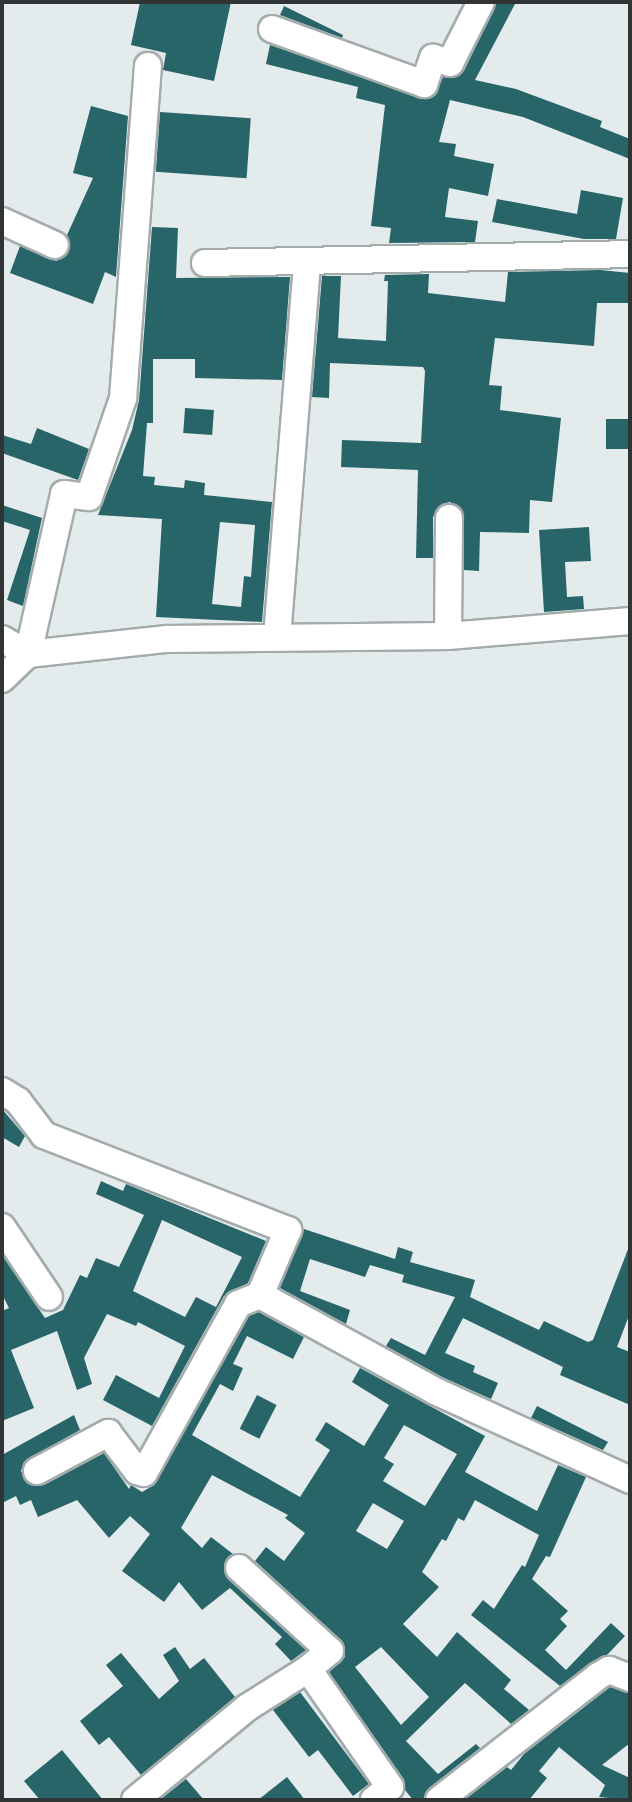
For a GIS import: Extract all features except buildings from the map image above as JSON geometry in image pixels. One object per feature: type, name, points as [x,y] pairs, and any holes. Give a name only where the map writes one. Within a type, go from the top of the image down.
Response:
[{"type":"street","points":[[272,29],[424,83],[433,58],[450,63],[481,2]]},
{"type":"street","points":[[2,679],[28,654],[64,494],[89,497],[123,398],[148,66]]},
{"type":"street","points":[[2,221],[55,245]]},
{"type":"street","points":[[205,263],[630,254]]},
{"type":"street","points":[[278,637],[307,262]]},
{"type":"street","points":[[448,636],[449,518]]},
{"type":"street","points":[[2,639],[28,654],[166,639],[448,636],[630,621]]},
{"type":"street","points":[[2,1091],[18,1101],[44,1135],[288,1230],[260,1295],[238,1304],[144,1473],[137,1471],[108,1433],[37,1471]]},
{"type":"street","points":[[2,1227],[49,1297]]},
{"type":"street","points":[[260,1295],[435,1391],[630,1480]]},
{"type":"street","points":[[135,1800],[248,1706],[308,1669],[330,1651],[239,1568]]},
{"type":"street","points":[[308,1669],[390,1787],[374,1800]]},
{"type":"street","points":[[439,1800],[598,1676],[610,1670],[630,1678]]}]
